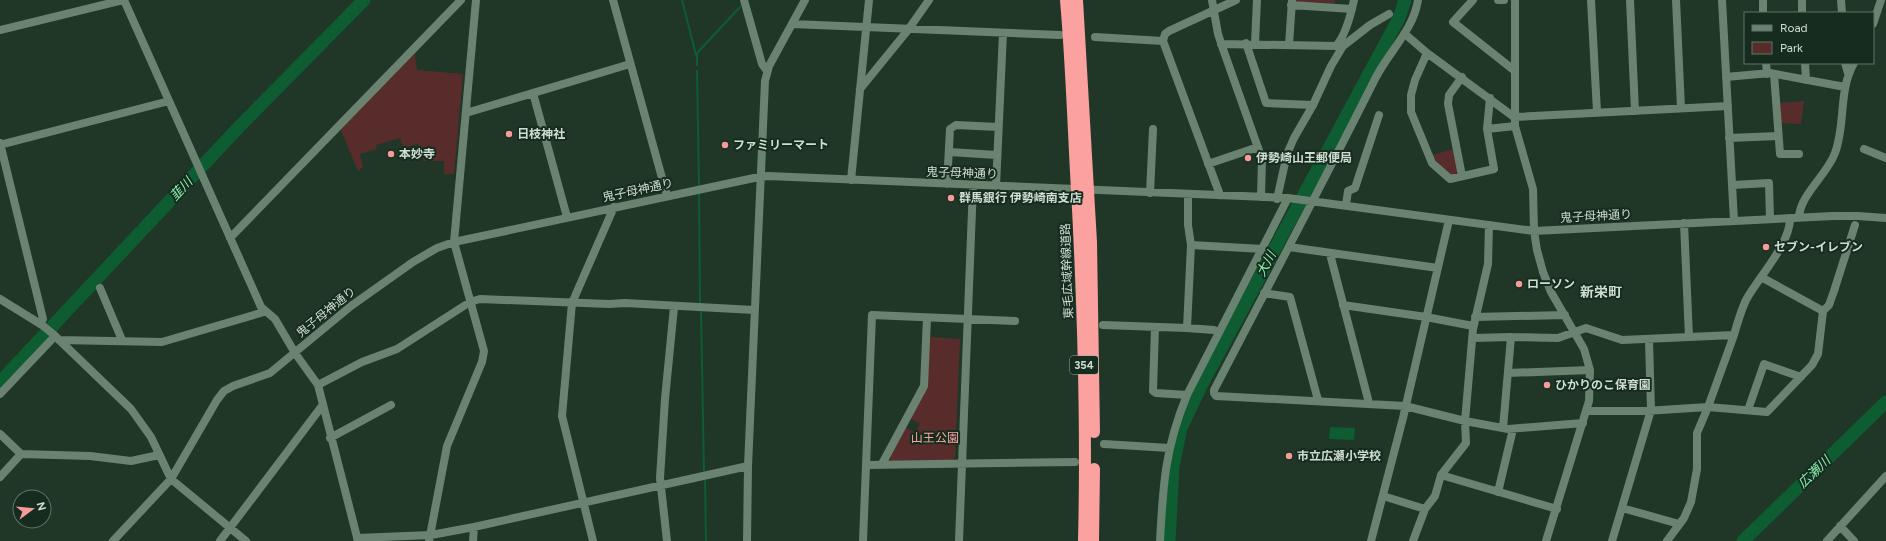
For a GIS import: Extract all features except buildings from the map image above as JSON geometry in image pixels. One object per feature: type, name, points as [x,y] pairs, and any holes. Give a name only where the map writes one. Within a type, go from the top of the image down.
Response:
[{"type":"highway","name":"東毛広域幹線道路","points":[[1066,0],[1083,189],[1091,242],[1094,392],[1093,541]]},
{"type":"highway","name":"東毛広域幹線道路","points":[[1077,0],[1083,189],[1086,476],[1084,541]]},
{"type":"street","points":[[0,30],[124,0],[261,307],[264,312],[275,319],[295,353],[318,385],[330,438],[358,539],[430,538],[748,466]]},
{"type":"street","points":[[230,238],[461,0]]},
{"type":"street","points":[[430,538],[447,446],[482,362],[484,351],[454,242],[476,0]]},
{"type":"street","points":[[613,0],[667,196]]},
{"type":"street","points":[[744,0],[762,64],[767,71]]},
{"type":"street","points":[[747,541],[748,466],[754,310],[765,81],[767,71],[805,0]]},
{"type":"street","points":[[851,180],[869,0]]},
{"type":"street","points":[[859,90],[908,30],[929,0]]},
{"type":"street","points":[[1212,0],[1221,44],[1263,165],[1262,197]]},
{"type":"street","points":[[1220,195],[1163,40],[1169,31],[1236,0]]},
{"type":"street","points":[[1255,43],[1257,0]]},
{"type":"street","points":[[1277,199],[1287,154],[1294,138],[1313,105],[1341,44],[1354,0]]},
{"type":"street","points":[[1418,0],[1416,14],[1405,34],[1378,72],[1214,390],[1214,393],[1216,396],[1318,400],[1405,406],[1464,421],[1513,429],[1583,423]]},
{"type":"street","points":[[1474,0],[1453,22],[1515,70]]},
{"type":"street","points":[[1498,0],[1504,0]]},
{"type":"street","points":[[1515,0],[1514,117],[1515,126],[1533,188],[1534,231],[1543,272],[1551,292],[1576,333],[1588,359],[1590,370],[1590,388],[1587,411],[1546,541]]},
{"type":"street","points":[[1591,0],[1597,112]]},
{"type":"street","points":[[1630,0],[1634,111]]},
{"type":"street","points":[[1676,0],[1681,108]]},
{"type":"street","points":[[1722,0],[1734,221]]},
{"type":"street","points":[[1763,0],[1764,12]]},
{"type":"street","points":[[1802,0],[1802,12]]},
{"type":"street","points":[[1841,0],[1842,12]]},
{"type":"street","points":[[1874,21],[1881,0]]},
{"type":"street","points":[[1289,45],[1292,2],[1352,9]]},
{"type":"street","points":[[1221,44],[1255,43],[1336,46],[1389,14]]},
{"type":"street","points":[[792,24],[908,30],[1060,35]]},
{"type":"street","points":[[996,186],[1003,33]]},
{"type":"street","points":[[1405,34],[1514,117],[1728,106]]},
{"type":"street","points":[[1095,37],[1163,40]]},
{"type":"street","points":[[1246,43],[1266,103],[1313,105]]},
{"type":"street","points":[[1428,53],[1415,80],[1411,95],[1411,112],[1432,163],[1450,179],[1494,169],[1487,129],[1490,98]]},
{"type":"street","points":[[466,113],[630,64]]},
{"type":"street","points":[[1766,64],[1770,74],[1780,154],[1799,154]]},
{"type":"street","points":[[1805,64],[1806,80]]},
{"type":"street","points":[[1845,64],[1848,73]]},
{"type":"street","points":[[1799,218],[1800,209],[1828,168],[1836,152],[1845,87],[1848,73],[1853,64]]},
{"type":"street","points":[[1726,77],[1770,74],[1845,87]]},
{"type":"street","points":[[1462,78],[1449,95],[1448,104],[1462,176]]},
{"type":"street","points":[[533,94],[567,217]]},
{"type":"street","points":[[42,325],[43,319],[0,144],[169,101]]},
{"type":"street","points":[[1346,205],[1348,191],[1355,188],[1380,115]]},
{"type":"street","points":[[947,184],[950,129],[953,126],[998,127]]},
{"type":"street","points":[[1487,129],[1515,126]]},
{"type":"street","points":[[1150,193],[1153,129]]},
{"type":"street","points":[[1729,138],[1778,136]]},
{"type":"street","points":[[1208,164],[1258,147]]},
{"type":"street","points":[[1864,149],[1886,158]]},
{"type":"street","points":[[949,152],[998,155]]},
{"type":"street","name":"鬼子母神通り","points":[[113,541],[171,479],[220,396],[233,386],[266,375],[351,306],[403,269],[437,248],[454,242],[567,217],[760,177],[1262,197],[1346,205],[1534,231],[1790,218],[1858,216],[1886,218]]},
{"type":"street","points":[[1732,185],[1769,183],[1770,219]]},
{"type":"street","points":[[959,541],[973,185]]},
{"type":"street","points":[[1187,328],[1191,245],[1188,225],[1188,194]]},
{"type":"street","points":[[1160,541],[1163,485],[1169,448],[1187,395],[1290,199]]},
{"type":"street","points":[[593,541],[562,416],[572,303],[614,207]]},
{"type":"street","points":[[1667,541],[1684,518],[1692,499],[1697,469],[1697,433],[1746,300],[1762,277],[1790,227],[1790,218]]},
{"type":"street","points":[[1372,541],[1449,220]]},
{"type":"street","points":[[1684,223],[1689,338]]},
{"type":"street","points":[[1587,411],[1651,410],[1708,406],[1767,412],[1812,365],[1818,354],[1822,311],[1828,305],[1834,291],[1855,224]]},
{"type":"street","points":[[1413,541],[1425,509],[1435,496],[1441,475],[1466,443],[1464,421],[1474,322],[1488,264],[1489,225]]},
{"type":"street","points":[[1191,245],[1263,249]]},
{"type":"street","points":[[1289,247],[1330,254],[1438,268]]},
{"type":"street","points":[[1330,254],[1369,403]]},
{"type":"street","points":[[1762,277],[1822,311]]},
{"type":"street","points":[[100,288],[122,340]]},
{"type":"street","points":[[1264,293],[1290,297],[1318,400]]},
{"type":"street","points":[[318,385],[362,362],[397,349],[470,302],[480,299],[572,303],[625,303],[674,307],[754,310]]},
{"type":"street","points":[[0,300],[42,325],[131,409],[151,437],[171,479],[246,541]]},
{"type":"street","points":[[1343,305],[1426,317],[1474,322],[1565,315]]},
{"type":"street","points":[[667,541],[661,485],[665,399],[674,307]]},
{"type":"street","points":[[0,394],[56,337],[165,342],[264,312]]},
{"type":"street","points":[[863,541],[872,315],[1016,321]]},
{"type":"street","points":[[882,464],[924,386],[927,318]]},
{"type":"street","points":[[1103,325],[1187,328],[1214,330],[1219,332]]},
{"type":"street","points":[[1155,327],[1153,391],[1156,393],[1187,395]]},
{"type":"street","points":[[1473,338],[1558,338],[1576,333],[1586,328],[1622,340],[1734,336]]},
{"type":"street","points":[[1503,428],[1511,337]]},
{"type":"street","points":[[1612,541],[1651,410],[1649,340]]},
{"type":"street","points":[[1748,410],[1764,364],[1801,377]]},
{"type":"street","points":[[1508,373],[1590,370]]},
{"type":"street","points":[[330,438],[391,405]]},
{"type":"street","points":[[220,541],[322,406]]},
{"type":"street","points":[[1498,492],[1513,429]]},
{"type":"street","points":[[0,434],[21,454],[90,456],[131,461],[159,455]]},
{"type":"street","points":[[1104,444],[1169,448]]},
{"type":"street","points":[[0,477],[21,454]]},
{"type":"street","points":[[867,465],[1075,462]]},
{"type":"street","points":[[1441,475],[1557,508]]},
{"type":"street","points":[[1828,541],[1886,476]]},
{"type":"street","points":[[1383,496],[1425,509]]},
{"type":"street","points":[[1622,508],[1679,524]]},
{"type":"street","points":[[1840,526],[1854,541]]},
{"type":"street","points":[[473,541],[474,527]]},
{"type":"green space","points":[[1295,0],[1335,0],[1335,3],[1297,2]]},
{"type":"green space","points":[[414,51],[417,70],[463,74],[454,174],[444,174],[444,161],[424,161],[418,144],[403,148],[400,138],[376,145],[377,149],[360,154],[363,167],[358,171],[340,128]]},
{"type":"green space","points":[[1804,101],[1801,124],[1780,123],[1778,103]]},
{"type":"green space","points":[[1454,149],[1458,172],[1457,174],[1449,176],[1432,155]]},
{"type":"green space","name":"山王公園","points":[[929,337],[960,339],[955,457],[952,460],[891,461],[889,457],[905,427],[915,433],[920,424],[910,418],[926,387]]},
{"type":"shaded area","points":[[1330,427],[1355,428],[1354,440],[1329,439]]},
{"type":"waterway","name":"韮川","points":[[0,382],[238,128],[364,0]]},
{"type":"waterway","points":[[682,0],[696,55]]},
{"type":"waterway","name":"大川","points":[[1169,541],[1173,466],[1181,428],[1201,386],[1399,18],[1405,0]]},
{"type":"waterway","points":[[697,65],[698,52],[740,7]]},
{"type":"waterway","points":[[697,71],[699,185]]},
{"type":"waterway","points":[[699,193],[700,304]]},
{"type":"waterway","points":[[701,312],[704,471]]},
{"type":"waterway","name":"広瀬川","points":[[1743,541],[1886,402]]},
{"type":"waterway","points":[[705,480],[706,541]]},
{"type":"place","name":"日枝神社","points":[[509,134]]},
{"type":"place","name":"ファミリーマート","points":[[725,145]]},
{"type":"place","name":"本妙寺","points":[[391,154]]},
{"type":"place","name":"伊勢崎山王郵便局","points":[[1248,158]]},
{"type":"place","name":"群馬銀行 伊勢崎南支店","points":[[951,198]]},
{"type":"place","name":"セブン-イレブン","points":[[1766,247]]},
{"type":"place","name":"ローソン","points":[[1519,284]]},
{"type":"place","name":"ひかりのこ保育園","points":[[1547,385]]},
{"type":"place","name":"市立広瀬小学校","points":[[1289,456]]},
{"type":"district","name":"新栄町","points":[[1601,292]]}]
